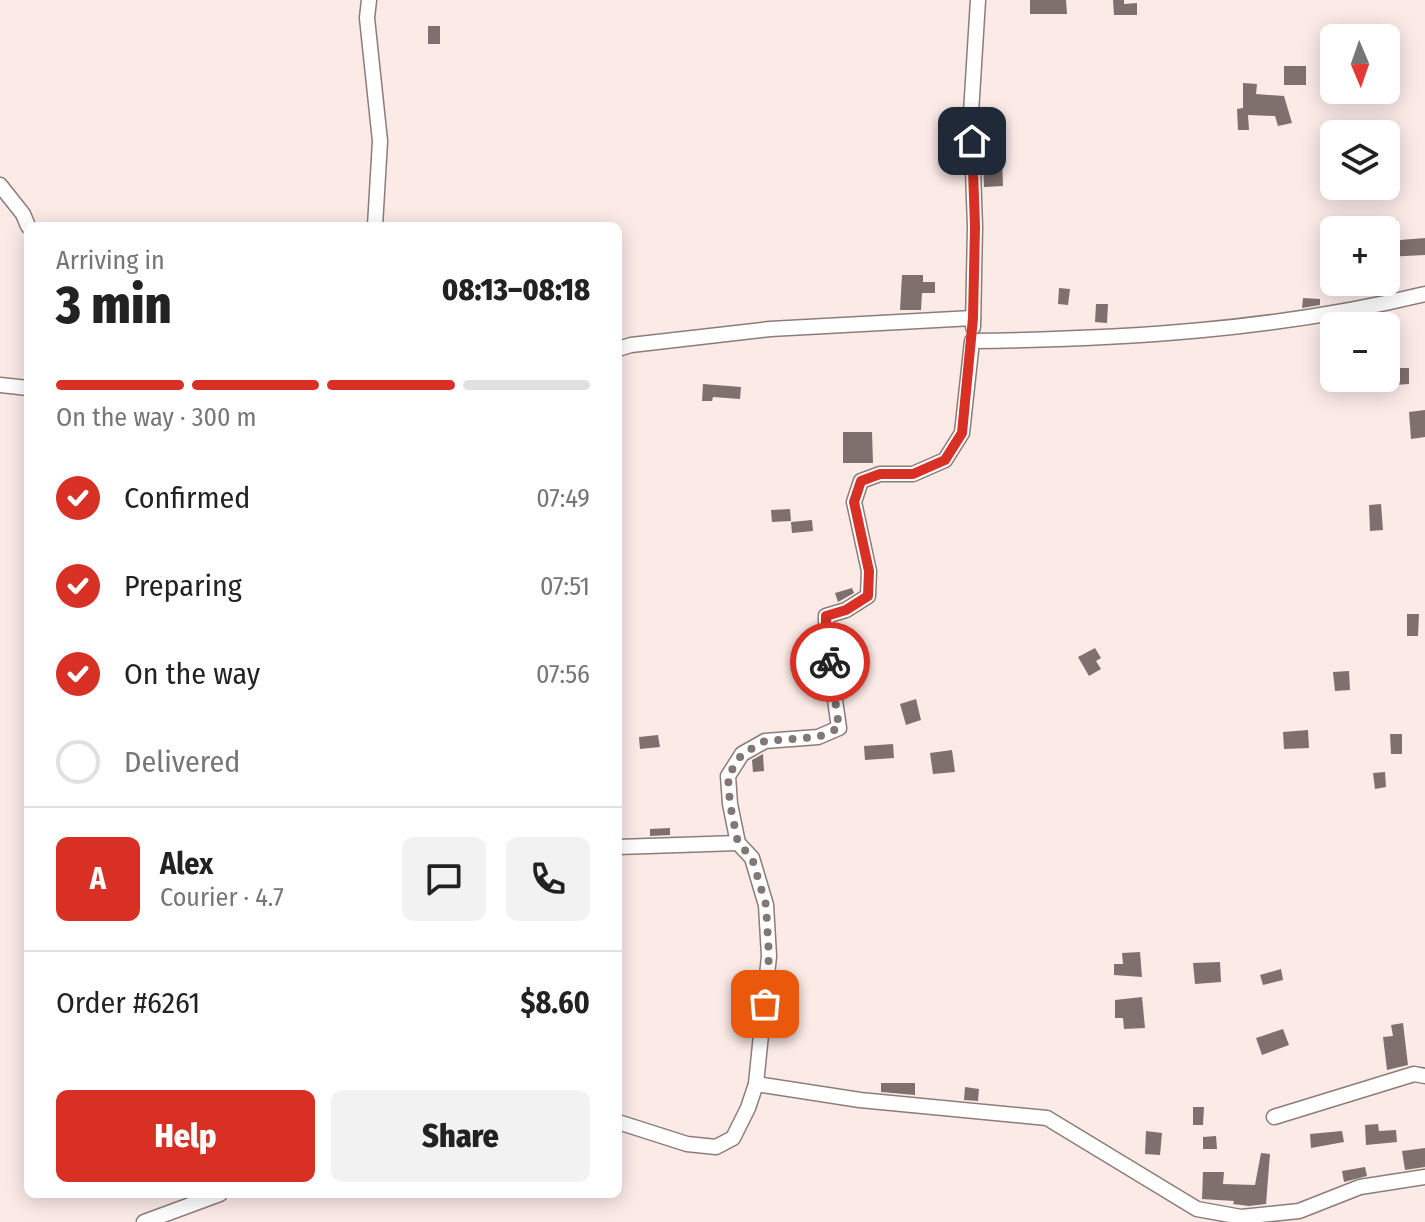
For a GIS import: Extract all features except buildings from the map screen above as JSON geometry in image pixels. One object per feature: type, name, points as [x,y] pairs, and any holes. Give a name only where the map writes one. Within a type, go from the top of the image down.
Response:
[{"type":"street","points":[[369,0],[367,18],[380,141],[375,222]]},
{"type":"street","points":[[622,1123],[687,1144],[716,1147],[733,1138],[756,1084],[769,956],[766,905],[752,858],[738,843],[728,776],[742,754],[765,741],[818,737],[839,728],[826,637],[826,616],[846,610],[868,596],[869,571],[854,502],[861,481],[880,474],[913,474],[945,460],[962,433],[973,318],[975,227],[971,113],[978,0]]},
{"type":"street","points":[[0,185],[26,222]]},
{"type":"street","points":[[972,341],[1194,333],[1296,320],[1378,306],[1425,294]]},
{"type":"street","points":[[622,348],[770,329],[973,318]]},
{"type":"street","points":[[0,385],[24,388]]},
{"type":"street","points":[[622,847],[738,843]]},
{"type":"street","points":[[1274,1117],[1414,1074],[1425,1076]]},
{"type":"street","points":[[756,1084],[860,1100],[1047,1118],[1197,1209],[1241,1217],[1299,1211],[1360,1187],[1425,1177]]},
{"type":"street","points":[[144,1222],[209,1198]]},
{"type":"way so far","points":[[765,1004],[769,956],[766,905],[752,858],[738,843],[728,776],[742,754],[765,741],[818,737],[839,728],[830,662]]},
{"type":"route","points":[[830,662],[826,616],[846,610],[868,596],[869,571],[854,502],[861,481],[880,474],[913,474],[945,460],[962,433],[973,318],[975,227],[972,141]]}]
